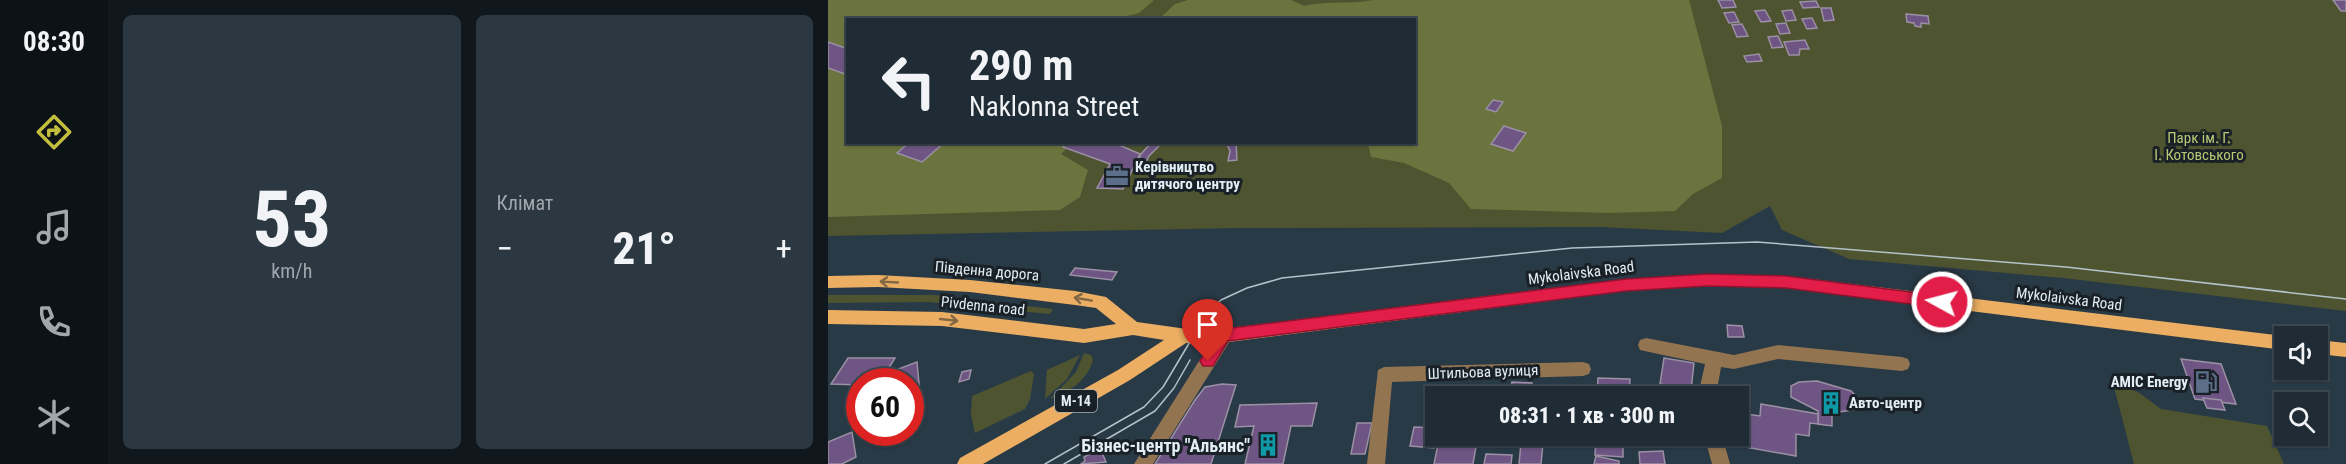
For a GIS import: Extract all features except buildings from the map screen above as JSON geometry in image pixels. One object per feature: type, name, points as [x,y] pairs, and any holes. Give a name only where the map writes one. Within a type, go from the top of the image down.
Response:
[{"type":"main road","name":"Mykolaivska Road","points":[[1133,327],[1185,335],[1224,336],[1626,285],[1707,280],[1786,282],[2274,342]]},
{"type":"main road","name":"Південна дорога","points":[[828,282],[878,281],[970,286],[1075,298],[1100,302],[1133,327]]},
{"type":"main road","name":"Pivdenna road","points":[[828,317],[942,319],[1084,336],[1133,327]]},
{"type":"main road","name":"М-14","points":[[966,464],[1124,375],[1185,335]]},
{"type":"main road","points":[[2328,348],[2346,350]]},
{"type":"street","points":[[1143,464],[1224,336]]},
{"type":"street","points":[[1646,345],[1714,360],[1752,360],[1778,352],[1902,364]]},
{"type":"street","points":[[1709,386],[1714,360]]},
{"type":"street","name":"Штильова вулиця","points":[[1376,464],[1384,375],[1583,369]]},
{"type":"street","points":[[1716,446],[1721,464]]},
{"type":"green space","name":"Парк ім. Г. І. Котовського","points":[[828,0],[2346,0],[2346,311],[2063,278],[1849,259],[1782,230],[1770,206],[1722,233],[1601,227],[1239,228],[828,236]]},
{"type":"green space","points":[[828,0],[1153,0],[1139,13],[1120,18],[846,18],[846,144],[1071,144],[1061,154],[1088,170],[1080,197],[1060,210],[828,217]]},
{"type":"green space","points":[[1188,0],[1291,0],[1304,6],[1373,0],[1689,0],[1722,126],[1722,178],[1693,194],[1675,211],[1609,213],[1471,209],[1449,183],[1404,163],[1371,157],[1368,144],[1416,144],[1416,18],[1162,18],[1175,4]]},
{"type":"green space","points":[[828,295],[934,295],[1053,309],[1050,314],[929,302],[828,303]]},
{"type":"green space","points":[[1084,353],[1091,355],[1093,360],[1087,374],[1071,389],[1050,399],[1076,372]]},
{"type":"green space","points":[[1080,355],[1067,379],[1045,399],[1047,370]]},
{"type":"green space","points":[[1031,371],[1034,374],[1030,399],[1025,409],[975,433],[971,415],[972,396]]},
{"type":"green space","points":[[2113,383],[2138,392],[2161,409],[2267,426],[2284,464],[2134,464]]},
{"type":"tram line","points":[[1045,464],[1144,407],[1163,387],[1206,315],[1221,300],[1247,288],[1282,278],[1572,248],[1757,242],[2066,267],[2346,299]]},
{"type":"tram line","points":[[1064,464],[1155,411],[1174,388],[1190,360]]},
{"type":"place","name":"Керівництво дитячого центру","points":[[1117,176]]},
{"type":"place","name":"AMIC Energy","points":[[2206,382]]},
{"type":"place","name":"Авто-центр","points":[[1831,403]]},
{"type":"place","name":"Бізнес-центр \"Альянс\"","points":[[1268,445]]},
{"type":"route","points":[[1208,361],[1224,336],[1626,285],[1707,280],[1786,282],[1942,302]]}]
